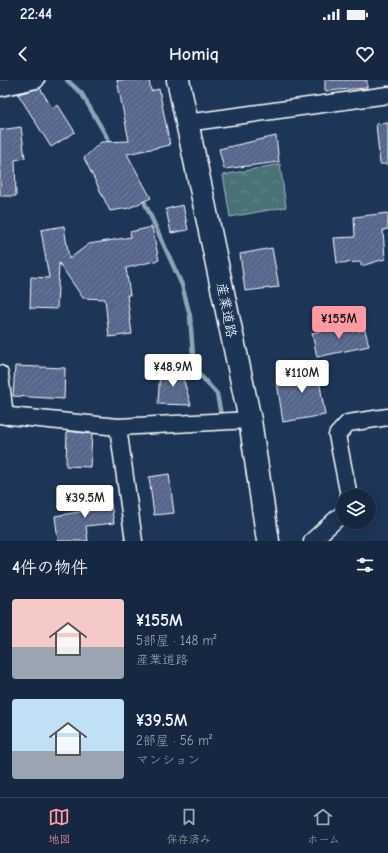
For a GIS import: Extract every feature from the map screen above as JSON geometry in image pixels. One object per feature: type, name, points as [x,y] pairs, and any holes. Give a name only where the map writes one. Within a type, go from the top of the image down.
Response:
[{"type":"street","points":[[0,88],[36,80]]},
{"type":"street","name":"産業道路","points":[[178,80],[250,420],[268,541]]},
{"type":"street","points":[[186,123],[388,95]]},
{"type":"street","points":[[0,374],[3,416],[118,426],[250,420]]},
{"type":"street","points":[[348,489],[337,435],[348,423],[388,417]]},
{"type":"street","points":[[118,426],[134,541]]},
{"type":"street","points":[[312,541],[336,519]]},
{"type":"green space","points":[[280,164],[286,207],[230,217],[223,175]]},
{"type":"building","points":[[117,80],[149,80],[151,91],[159,89],[170,145],[127,154],[151,198],[129,208],[110,211],[84,158],[101,142],[129,141]]},
{"type":"building","points":[[325,80],[367,80],[367,88],[325,91]]},
{"type":"building","points":[[40,88],[52,108],[58,105],[75,132],[51,147],[18,94]]},
{"type":"building","points":[[388,123],[388,164],[380,164],[376,124]]},
{"type":"building","points":[[21,127],[25,158],[15,160],[16,196],[0,196],[0,130]]},
{"type":"building","points":[[276,136],[279,162],[224,169],[219,149]]},
{"type":"building","points":[[183,205],[188,230],[171,233],[166,209]]},
{"type":"building","points":[[388,213],[388,229],[383,230],[385,259],[361,266],[361,262],[337,263],[334,238],[355,237],[354,217]]},
{"type":"building","points":[[64,226],[69,259],[89,244],[131,237],[130,232],[152,227],[159,260],[126,268],[130,295],[127,295],[132,334],[109,337],[105,299],[83,298],[59,263],[57,309],[30,308],[31,277],[49,278],[41,230]]},
{"type":"building","points":[[272,248],[279,287],[245,291],[240,254]]},
{"type":"building","points":[[356,323],[358,331],[365,330],[369,346],[317,357],[312,333]]},
{"type":"building","points":[[316,361],[325,415],[283,422],[277,382],[298,378],[297,364]]},
{"type":"building","points":[[15,366],[65,368],[64,399],[13,396]]},
{"type":"building","points":[[180,368],[191,405],[158,404],[160,369]]},
{"type":"building","points":[[67,431],[92,434],[90,467],[66,466]]},
{"type":"building","points":[[169,474],[174,513],[154,515],[149,477]]},
{"type":"building","points":[[109,492],[114,523],[86,526],[88,541],[58,541],[55,516],[90,510],[88,496]]},
{"type":"waterway","points":[[67,80],[82,94],[112,146]]},
{"type":"waterway","points":[[142,197],[182,285],[190,316],[194,368],[217,394],[221,415]]}]
